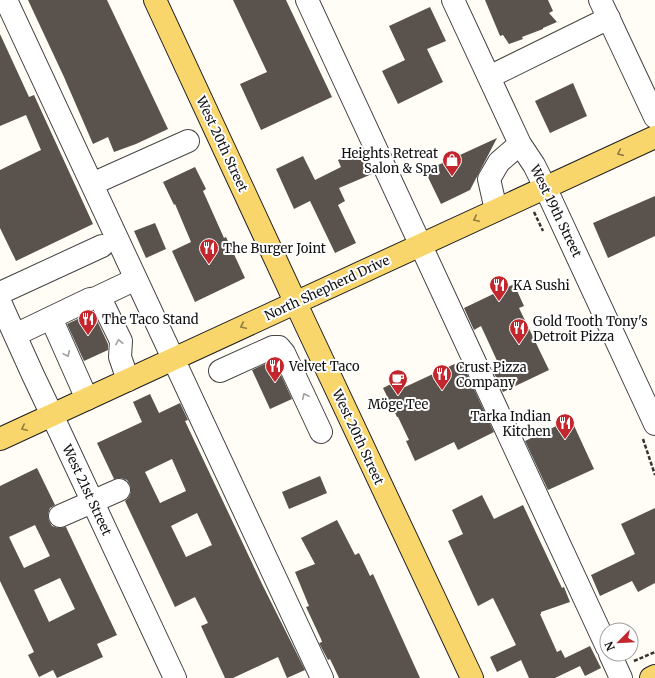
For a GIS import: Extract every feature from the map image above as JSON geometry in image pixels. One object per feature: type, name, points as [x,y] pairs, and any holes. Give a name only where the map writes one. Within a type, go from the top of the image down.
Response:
[{"type":"main road","name":"West 20th Street","points":[[155,0],[472,678]]},
{"type":"main road","name":"North Shepherd Drive","points":[[0,439],[655,137]]},
{"type":"main road","points":[[651,678],[655,676]]},
{"type":"street","points":[[6,0],[322,678]]},
{"type":"street","points":[[307,0],[599,631]]},
{"type":"street","name":"West 19th Street","points":[[453,0],[520,144],[534,165],[545,187],[655,424]]},
{"type":"street","points":[[489,78],[605,9],[655,118]]},
{"type":"street","points":[[92,184],[188,141]]},
{"type":"street","points":[[496,210],[489,179],[499,162],[520,144]]},
{"type":"street","points":[[0,293],[102,246]]},
{"type":"street","points":[[15,335],[136,279]]},
{"type":"street","points":[[96,298],[102,302],[121,341],[120,357],[128,380]]},
{"type":"street","name":"West 21st Street","points":[[0,302],[175,678]]},
{"type":"street","points":[[51,318],[88,399]]},
{"type":"street","points":[[220,371],[273,347],[279,347],[284,353],[321,432]]},
{"type":"street","points":[[60,516],[119,490]]},
{"type":"street","points":[[614,662],[621,678]]},
{"type":"building","points":[[28,0],[107,0],[168,129],[136,144],[114,152],[108,137],[93,144]]},
{"type":"building","points":[[233,0],[286,0],[332,97],[261,130],[240,84],[267,72]]},
{"type":"building","points":[[485,0],[548,0],[553,11],[549,13],[557,22],[522,37],[523,39],[509,44],[503,35],[500,36]]},
{"type":"building","points":[[430,7],[446,41],[427,49],[443,82],[398,104],[382,71],[405,60],[389,26]]},
{"type":"building","points":[[0,34],[29,97],[34,95],[93,224],[16,261],[0,228],[0,170],[41,150],[26,115],[0,126]]},
{"type":"building","points":[[573,83],[587,116],[550,133],[535,101]]},
{"type":"building","name":"Heights Retreat Salon & Spa","points":[[497,138],[470,190],[441,204],[425,171]]},
{"type":"building","points":[[362,150],[372,174],[339,188],[345,201],[338,205],[356,243],[335,253],[310,201],[294,209],[276,169],[303,156],[315,180],[341,167],[338,160]]},
{"type":"building","points":[[195,167],[206,189],[203,191],[224,238],[226,237],[245,278],[195,302],[172,251],[191,242],[175,204],[174,205],[163,182]]},
{"type":"building","points":[[655,196],[655,236],[608,258],[593,223]]},
{"type":"building","points":[[155,223],[166,249],[146,258],[134,231]]},
{"type":"building","points":[[514,284],[524,306],[519,308],[549,370],[503,392],[492,369],[499,365],[481,326],[474,330],[464,308]]},
{"type":"building","name":"The Taco Stand","points":[[93,312],[108,344],[108,350],[84,361],[67,324]]},
{"type":"building","name":"Velvet Taco","points":[[274,360],[292,399],[270,409],[252,370]]},
{"type":"building","points":[[461,361],[494,432],[458,450],[454,442],[415,461],[406,441],[409,440],[383,388],[401,379],[405,387]]},
{"type":"building","points":[[150,394],[159,413],[180,403],[188,420],[185,421],[263,586],[305,670],[287,678],[278,657],[233,678],[225,678],[201,626],[208,623],[195,597],[175,607],[125,501],[131,492],[130,485],[127,480],[121,478],[114,479],[97,443],[142,422],[133,402]],"holes":[[[172,459],[186,491],[160,503],[145,472]],[[197,513],[212,545],[186,557],[171,526]]]},
{"type":"building","points":[[571,419],[594,469],[548,490],[525,441]]},
{"type":"building","points":[[37,468],[55,505],[50,508],[48,514],[49,521],[52,526],[58,528],[66,527],[117,635],[97,644],[103,657],[57,678],[53,670],[39,677],[28,655],[34,652],[0,581],[0,486]],"holes":[[[35,525],[50,556],[24,568],[9,537]],[[60,578],[75,609],[49,622],[34,590]]]},
{"type":"building","points":[[320,476],[327,493],[289,509],[282,492]]},
{"type":"building","points":[[482,495],[494,519],[523,505],[570,602],[541,612],[540,614],[557,652],[561,650],[565,658],[590,646],[601,668],[585,676],[580,666],[555,678],[529,678],[521,660],[497,672],[490,657],[516,645],[493,598],[478,606],[448,541],[463,534],[452,510]]},
{"type":"building","points":[[655,508],[655,583],[638,592],[632,581],[600,596],[591,575],[635,554],[621,524]]},
{"type":"building","points":[[337,520],[355,555],[359,553],[370,576],[373,574],[420,678],[339,678],[330,659],[328,660],[319,643],[322,642],[321,639],[306,607],[309,606],[295,572],[315,564],[301,538]]},
{"type":"place","name":"Heights Retreat Salon & Spa","points":[[452,177]]},
{"type":"place","name":"The Burger Joint","points":[[209,265]]},
{"type":"place","name":"KA Sushi","points":[[499,302]]},
{"type":"place","name":"The Taco Stand","points":[[88,336]]},
{"type":"place","name":"Gold Tooth Tony's Detroit Pizza","points":[[519,345]]},
{"type":"place","name":"Velvet Taco","points":[[275,383]]},
{"type":"place","name":"Crust Pizza Company","points":[[442,391]]},
{"type":"place","name":"Möge Tee","points":[[398,396]]},
{"type":"place","name":"Tarka Indian Kitchen","points":[[565,440]]}]
